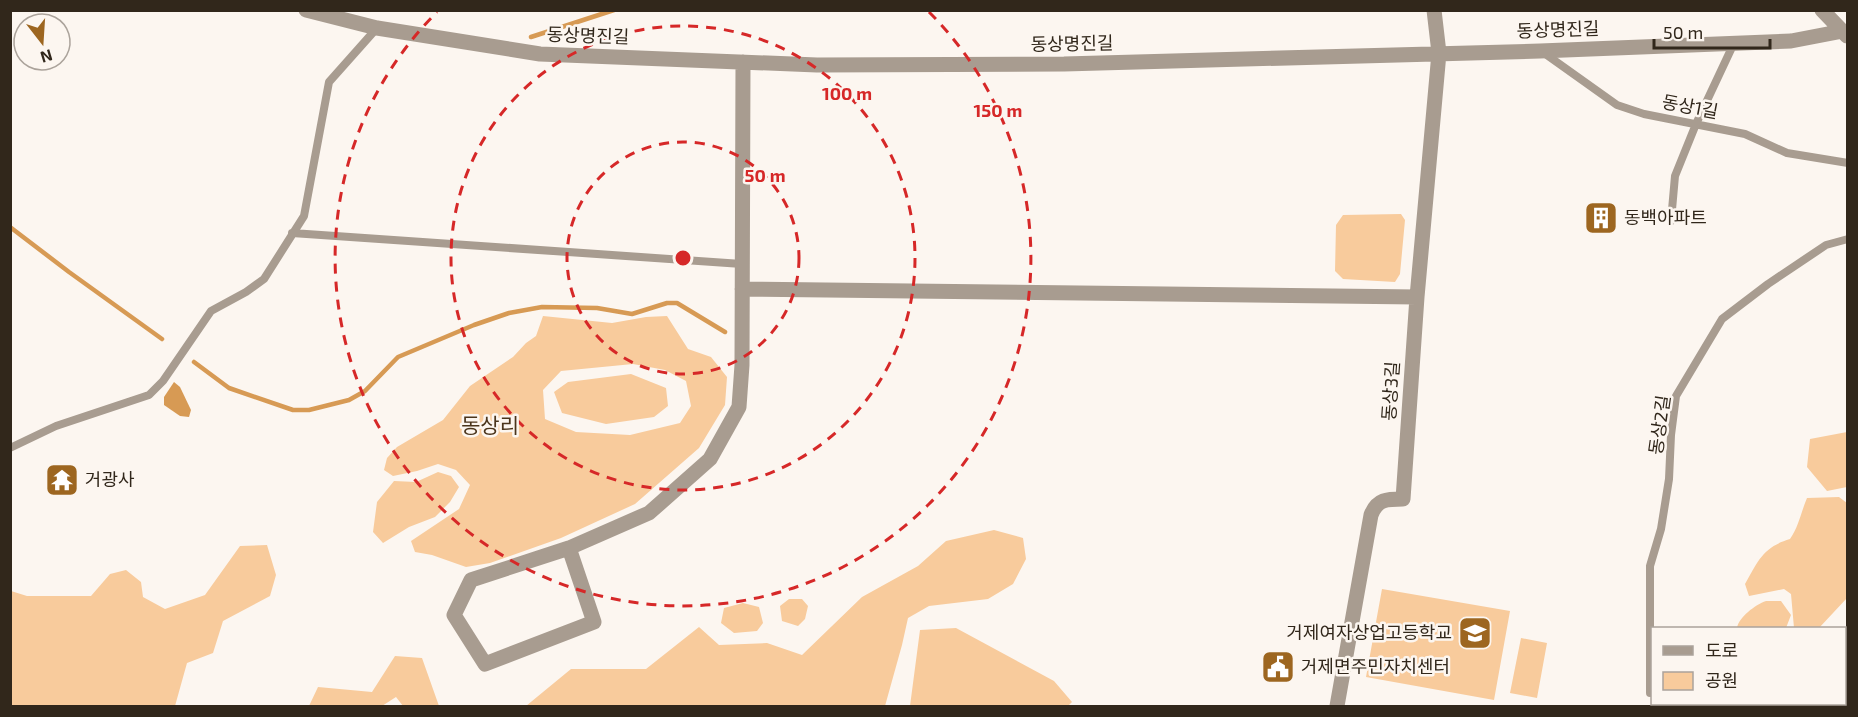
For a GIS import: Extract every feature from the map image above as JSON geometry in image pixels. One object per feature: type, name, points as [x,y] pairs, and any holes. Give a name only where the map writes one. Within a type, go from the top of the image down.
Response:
[{"type":"street","name":"동상명진길","points":[[306,10],[377,28],[540,54],[817,65],[1064,64],[1540,51],[1791,41],[1845,33]]},
{"type":"street","name":"동상3길","points":[[1336,706],[1371,515],[1374,506],[1384,499],[1402,499],[1439,53],[1434,10]]},
{"type":"street","points":[[1822,10],[1845,33]]},
{"type":"street","points":[[569,548],[594,622],[485,664],[454,615],[471,580],[569,548],[650,513],[710,459],[739,407],[742,365],[743,62]]},
{"type":"street","points":[[742,289],[1417,297]]},
{"type":"lane","points":[[10,448],[56,426],[149,395],[163,381],[211,311],[246,292],[264,279],[304,216],[329,82],[377,28]]},
{"type":"lane","points":[[1671,221],[1676,176],[1696,124],[1735,42]]},
{"type":"lane","name":"동상1길","points":[[1540,51],[1617,105],[1644,114],[1745,134],[1787,153],[1848,163]]},
{"type":"lane","points":[[292,233],[742,264]]},
{"type":"lane","name":"동상2길","points":[[1650,693],[1650,566],[1661,530],[1666,499],[1676,396],[1722,319],[1768,284],[1826,245],[1848,239]]},
{"type":"green space","points":[[1401,214],[1405,220],[1400,274],[1395,282],[1343,279],[1335,271],[1336,225],[1343,215]]},
{"type":"green space","points":[[543,316],[612,323],[667,316],[688,349],[711,357],[727,377],[725,405],[699,448],[635,504],[561,538],[490,563],[466,567],[432,555],[415,552],[411,541],[459,509],[470,485],[456,470],[438,464],[393,476],[384,470],[387,458],[397,447],[443,420],[470,386],[513,357],[536,336]],"holes":[[[633,364],[665,370],[686,381],[691,406],[680,423],[630,435],[576,432],[545,419],[543,390],[561,371]]]},
{"type":"green space","points":[[631,374],[666,388],[668,406],[654,417],[606,424],[562,413],[554,392],[568,382]]},
{"type":"green space","points":[[1847,432],[1847,487],[1827,491],[1807,467],[1810,439]]},
{"type":"green space","points":[[438,472],[451,476],[459,487],[450,502],[435,517],[409,527],[383,543],[373,532],[377,502],[394,481],[416,482]]},
{"type":"green space","points":[[1839,497],[1847,503],[1847,598],[1820,627],[1794,627],[1791,594],[1784,589],[1749,596],[1745,584],[1767,551],[1790,539],[1807,498]]},
{"type":"green space","points":[[994,530],[1023,538],[1026,559],[1013,584],[988,599],[929,606],[908,618],[885,706],[526,706],[571,669],[646,669],[699,627],[719,645],[767,643],[802,655],[862,597],[918,566],[946,541]]},
{"type":"green space","points":[[267,545],[276,575],[270,596],[223,621],[213,653],[187,663],[175,706],[11,706],[11,591],[27,596],[91,596],[110,574],[126,570],[141,582],[143,597],[165,609],[205,595],[240,546]]},
{"type":"green space","points":[[1382,589],[1510,611],[1494,700],[1366,677]]},
{"type":"green space","points":[[789,599],[802,599],[808,606],[805,619],[798,626],[782,621],[780,606]]},
{"type":"green space","points":[[1766,601],[1781,601],[1791,615],[1786,627],[1737,627],[1748,612]]},
{"type":"green space","points":[[743,603],[759,607],[763,623],[757,631],[734,633],[721,623],[724,608]]},
{"type":"green space","points":[[956,628],[1054,681],[1072,702],[1068,706],[910,706],[920,630]]},
{"type":"green space","points":[[1846,628],[1847,706],[1815,706],[1846,705]]},
{"type":"green space","points":[[1521,638],[1547,643],[1537,698],[1510,693]]},
{"type":"green space","points":[[395,656],[422,658],[439,706],[403,706],[396,697],[382,706],[309,706],[318,687],[372,692]]},
{"type":"green space","points":[[1687,705],[1733,705],[1730,706]]},
{"type":"green space","points":[[1803,705],[1804,706],[1740,706]]},
{"type":"shaded area","points":[[174,382],[180,387],[191,410],[189,417],[180,416],[164,405],[164,397]]},
{"type":"waterway","points":[[531,37],[614,10]]},
{"type":"waterway","points":[[10,227],[162,339]]},
{"type":"waterway","points":[[194,362],[229,388],[293,410],[309,410],[349,400],[365,391],[398,357],[509,313],[542,307],[597,308],[632,314],[667,303],[677,303],[725,332]]},
{"type":"place","name":"동백아파트","points":[[1601,218]]},
{"type":"place","name":"거광사","points":[[62,480]]},
{"type":"place","name":"거제여자상업고등학교","points":[[1475,633]]},
{"type":"place","name":"거제면주민자치센터","points":[[1278,667]]},
{"type":"district","name":"동상리","points":[[490,426]]}]
